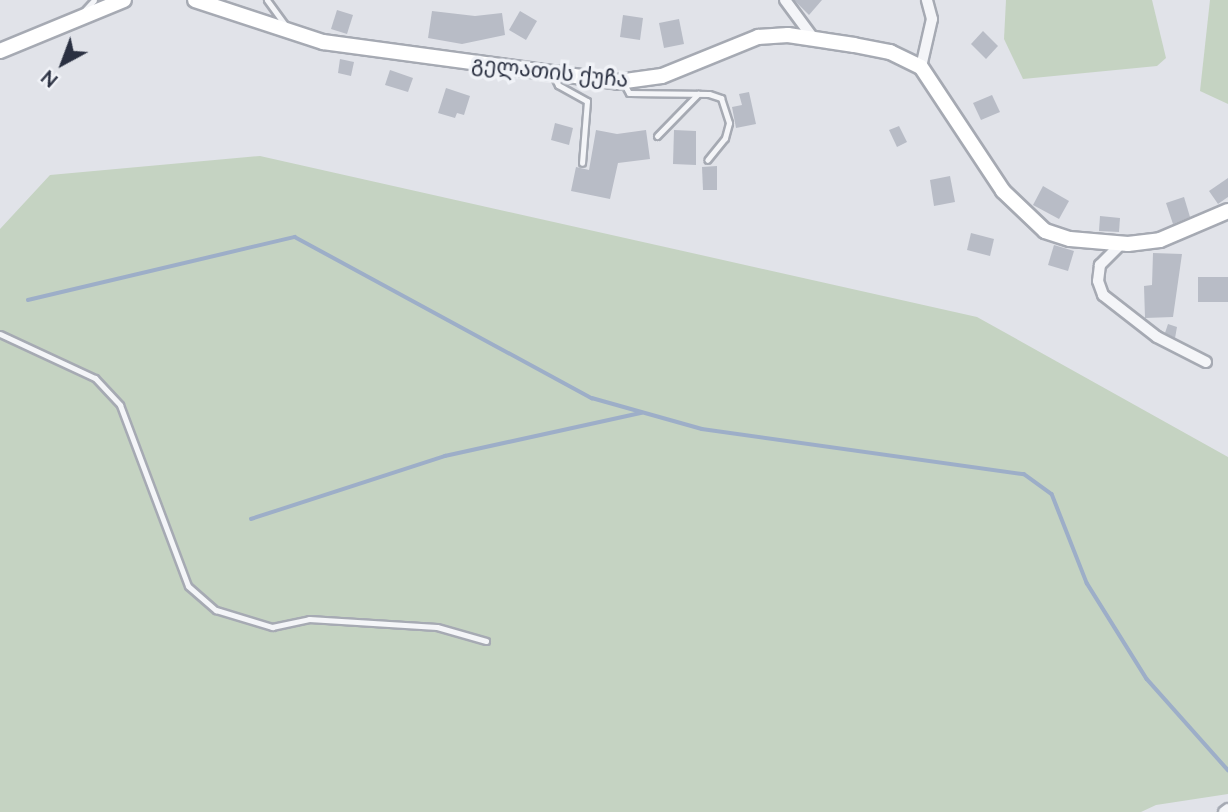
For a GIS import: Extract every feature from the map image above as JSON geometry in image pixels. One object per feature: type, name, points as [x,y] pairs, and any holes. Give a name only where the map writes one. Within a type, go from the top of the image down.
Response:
[{"type":"main road","points":[[0,51],[124,0]]},
{"type":"main road","name":"გელათის ქუჩა","points":[[195,0],[323,42],[552,75],[622,82],[662,76],[758,37],[813,38],[890,52],[920,67],[1022,213],[1045,231],[1070,239],[1121,244],[1160,240],[1228,211]]},
{"type":"street","points":[[785,0],[813,38]]},
{"type":"street","points":[[920,67],[932,19],[927,0]]},
{"type":"street","points":[[1121,244],[1100,265],[1098,281],[1103,295],[1157,337],[1206,362]]},
{"type":"lane","points":[[76,19],[94,0]]},
{"type":"lane","points":[[267,0],[289,31]]},
{"type":"lane","points":[[552,75],[558,85],[587,101],[582,163]]},
{"type":"lane","points":[[622,82],[629,93],[698,94],[721,98],[727,108],[725,138],[708,160]]},
{"type":"lane","points":[[657,136],[698,94]]},
{"type":"lane","points":[[0,334],[95,378],[120,405],[188,586],[216,610],[272,627],[309,619],[437,627],[486,641]]},
{"type":"green space","points":[[1006,0],[1152,0],[1166,58],[1157,66],[1023,79],[1004,39]]},
{"type":"green space","points":[[1210,0],[1228,0],[1228,104],[1200,91]]},
{"type":"green space","points":[[260,156],[977,317],[1228,457],[1228,794],[1156,805],[1141,812],[0,812],[0,229],[50,175]]},
{"type":"building","points":[[794,0],[822,0],[809,15]]},
{"type":"building","points":[[337,10],[353,15],[347,34],[331,29]]},
{"type":"building","points":[[432,11],[475,16],[502,13],[505,35],[462,44],[428,38]]},
{"type":"building","points":[[520,11],[537,21],[526,40],[509,30]]},
{"type":"building","points":[[623,15],[643,18],[640,40],[620,37]]},
{"type":"building","points":[[679,19],[684,44],[664,48],[659,23]]},
{"type":"building","points":[[983,31],[998,46],[986,59],[971,44]]},
{"type":"building","points":[[340,59],[354,62],[351,76],[338,73]]},
{"type":"building","points":[[390,70],[413,78],[408,92],[385,85]]},
{"type":"building","points":[[446,88],[470,96],[464,115],[457,113],[455,118],[438,113]]},
{"type":"building","points":[[749,92],[756,124],[736,128],[732,107],[742,105],[739,94]]},
{"type":"building","points":[[992,95],[1000,112],[981,120],[973,103]]},
{"type":"building","points":[[555,123],[573,128],[569,145],[551,140]]},
{"type":"building","points":[[899,126],[907,142],[897,147],[889,130]]},
{"type":"building","points":[[596,130],[617,134],[646,130],[650,159],[618,163],[610,199],[571,191],[576,167],[589,170]]},
{"type":"building","points":[[674,130],[696,131],[696,165],[673,164]]},
{"type":"building","points":[[717,166],[717,190],[703,190],[702,167]]},
{"type":"building","points":[[950,176],[955,202],[934,206],[930,180]]},
{"type":"building","points":[[1228,178],[1228,197],[1218,204],[1209,191]]},
{"type":"building","points":[[1043,186],[1069,201],[1059,219],[1033,205]]},
{"type":"building","points":[[1184,197],[1190,217],[1173,224],[1166,203]]},
{"type":"building","points":[[1100,216],[1120,218],[1119,232],[1099,231]]},
{"type":"building","points":[[971,233],[994,239],[990,256],[967,250]]},
{"type":"building","points":[[1054,245],[1074,251],[1068,271],[1048,265]]},
{"type":"building","points":[[1153,253],[1182,254],[1173,317],[1145,318],[1144,286],[1152,285]]},
{"type":"building","points":[[1198,277],[1228,277],[1228,302],[1198,302]]},
{"type":"building","points":[[1168,324],[1177,327],[1175,338],[1165,333]]},
{"type":"waterway","points":[[28,300],[295,237],[592,398],[702,429],[1024,474],[1052,494],[1087,583],[1147,679],[1228,770]]},
{"type":"waterway","points":[[251,519],[445,456],[641,413]]}]
